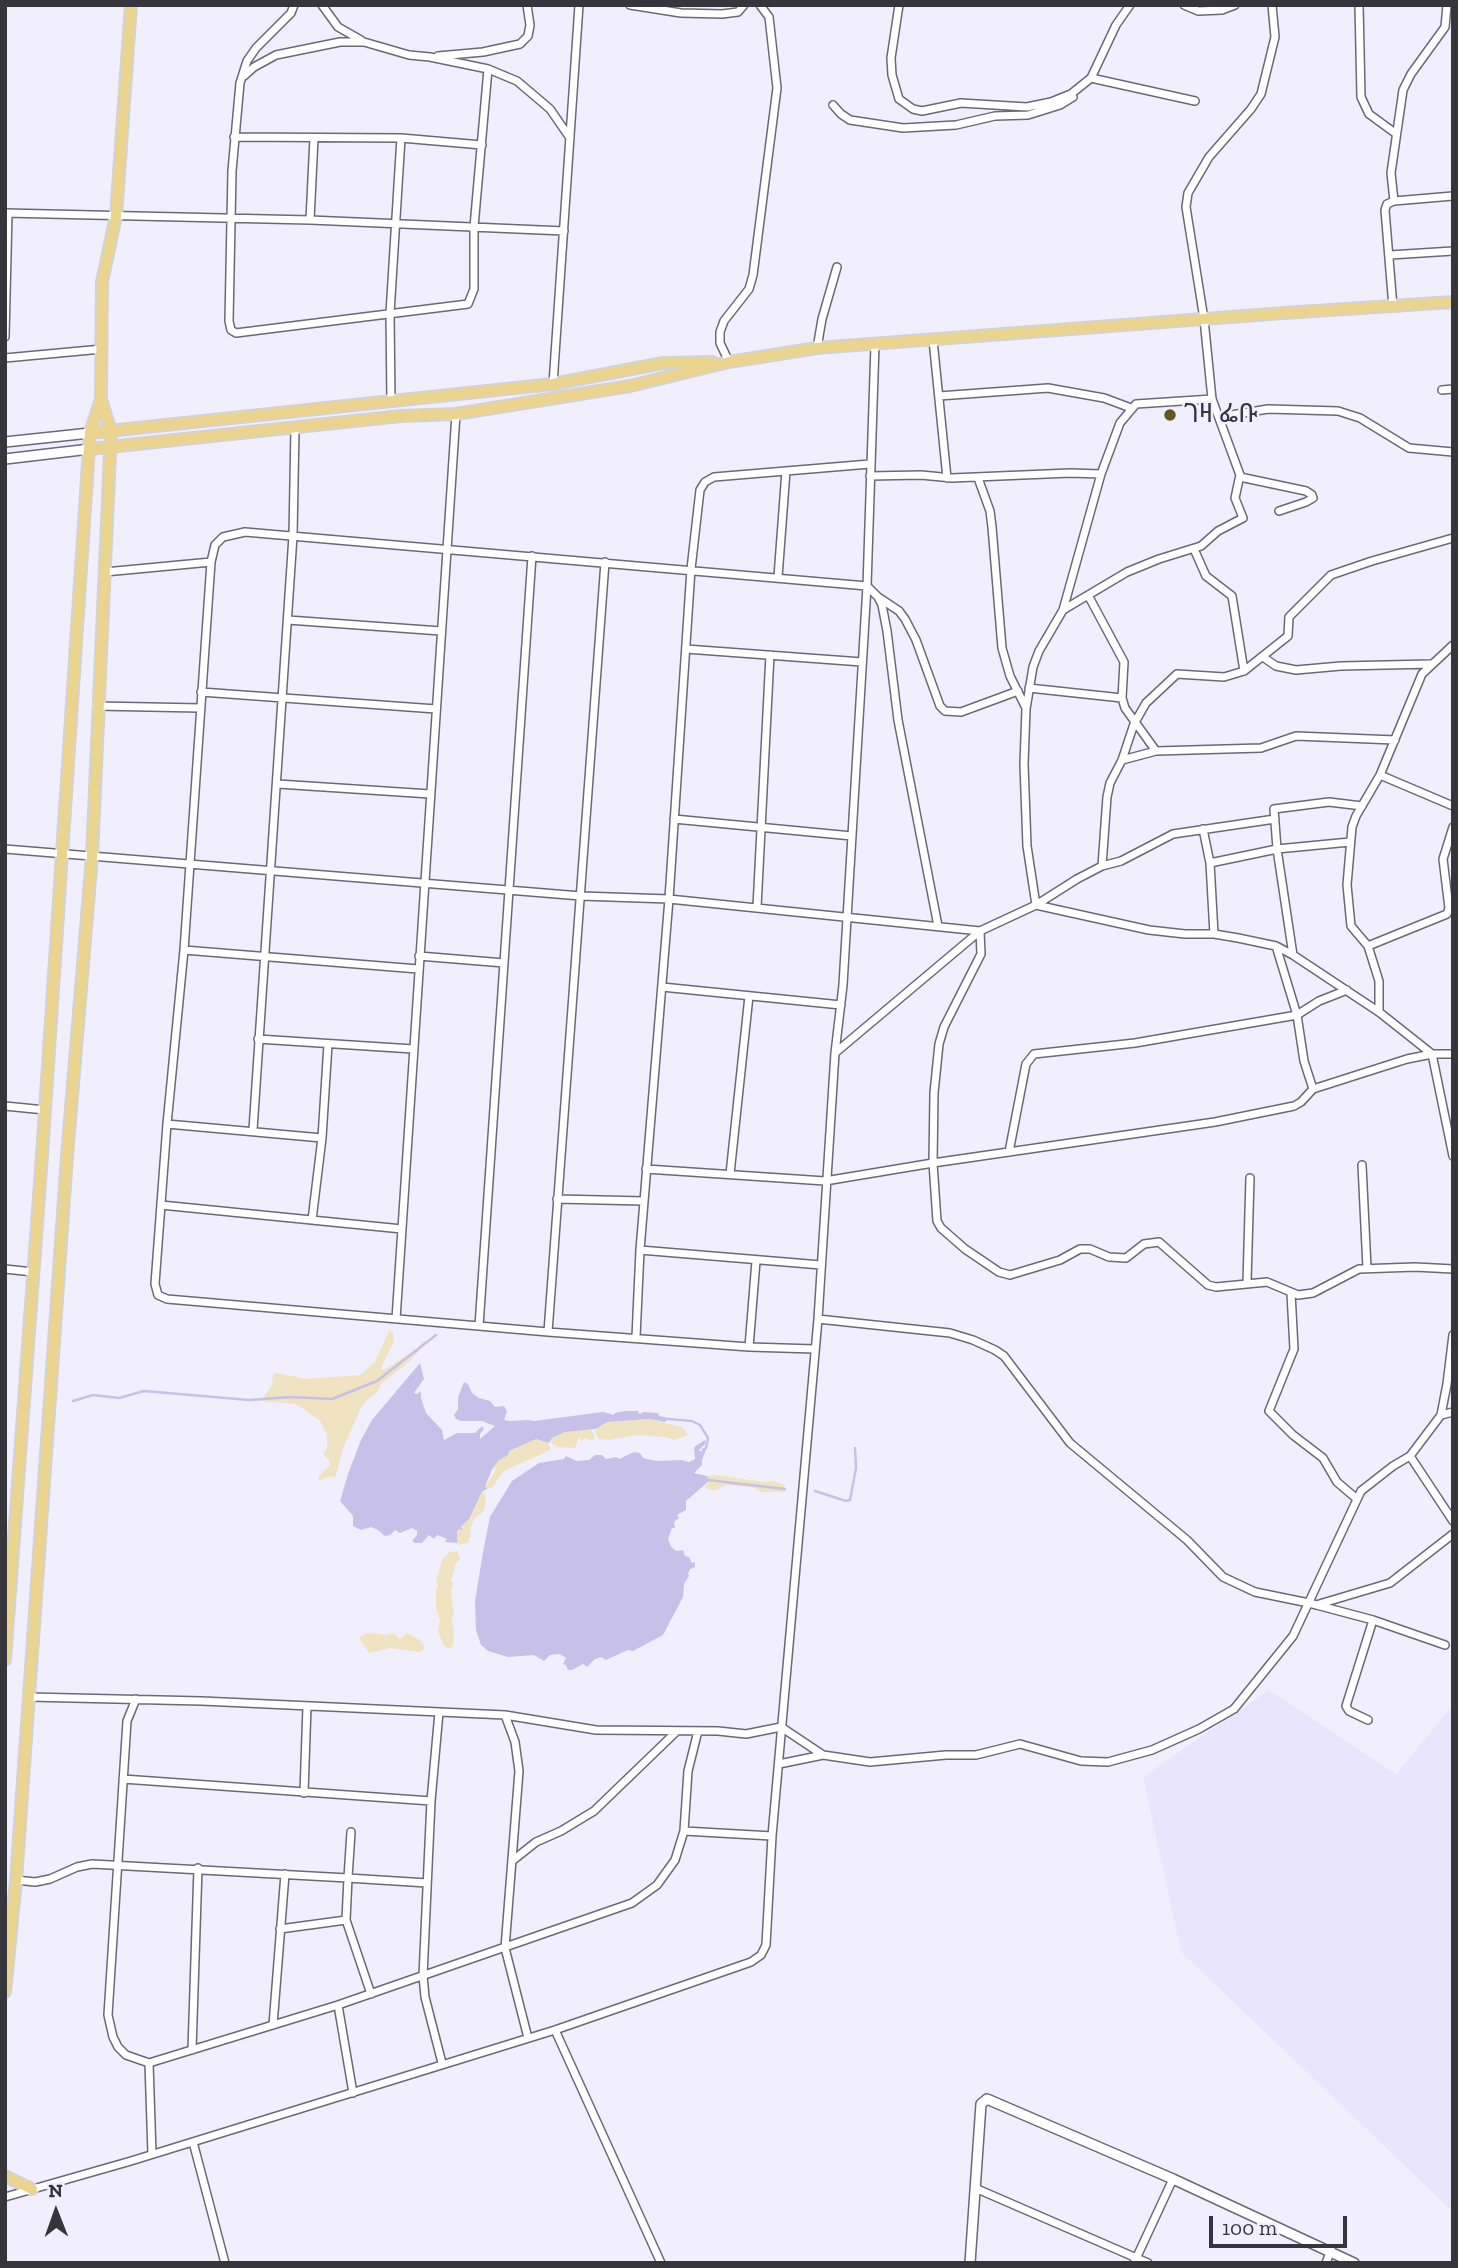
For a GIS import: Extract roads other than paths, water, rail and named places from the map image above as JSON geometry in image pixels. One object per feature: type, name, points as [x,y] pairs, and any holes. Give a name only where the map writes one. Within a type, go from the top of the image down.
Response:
[{"type":"main road","points":[[5,1660],[90,433],[101,399],[102,282],[116,216],[131,5]]},
{"type":"main road","points":[[90,449],[401,416],[456,414],[630,386],[729,362],[817,348],[1453,302]]},
{"type":"main road","points":[[90,433],[553,384],[663,363],[729,362]]},
{"type":"main road","points":[[5,1992],[16,1880],[67,1157],[92,856],[111,446],[111,430],[101,399]]},
{"type":"main road","points":[[42,1155],[67,1157]]},
{"type":"main road","points":[[5,2176],[32,2189]]},
{"type":"street","points":[[294,5],[290,13],[256,48],[247,61],[240,83],[230,218],[229,321],[230,330],[236,333],[468,304],[474,289],[474,227],[488,69]]},
{"type":"street","points":[[322,5],[338,27],[364,42]]},
{"type":"street","points":[[430,57],[483,52],[520,44],[528,36],[530,25],[526,5]]},
{"type":"street","points":[[553,384],[579,5]]},
{"type":"street","points":[[630,5],[681,13],[722,15],[738,12],[746,6]]},
{"type":"street","points":[[729,362],[720,342],[720,332],[724,321],[749,289],[753,275],[777,88],[769,17],[760,5]]},
{"type":"street","points":[[899,5],[891,58],[892,75],[899,99],[913,109],[928,111],[961,103],[1027,107],[1051,103],[1083,87]]},
{"type":"street","points":[[833,105],[850,120],[903,128],[956,125],[995,116],[1028,115],[1046,110],[1071,98],[1091,78],[1116,25],[1130,5]]},
{"type":"street","points":[[1184,5],[1198,11],[1222,10],[1235,5]]},
{"type":"street","points":[[1063,610],[1148,563],[1206,544],[1218,531],[1243,518],[1235,498],[1240,477],[1212,399],[1204,319],[1186,207],[1188,193],[1209,157],[1251,110],[1261,94],[1275,37],[1272,5]]},
{"type":"street","points":[[1359,5],[1361,97],[1368,114],[1395,133]]},
{"type":"street","points":[[1394,201],[1391,173],[1403,90],[1411,74],[1445,27],[1447,5]]},
{"type":"street","points":[[240,83],[254,67],[276,55],[350,41],[364,42],[409,55],[488,69],[517,81],[550,109],[571,139]]},
{"type":"street","points":[[1091,78],[1195,101]]},
{"type":"street","points":[[928,111],[930,126]]},
{"type":"street","points":[[234,137],[401,138],[482,145]]},
{"type":"street","points":[[310,220],[314,138]]},
{"type":"street","points":[[391,402],[390,313],[401,138]]},
{"type":"street","points":[[1393,307],[1385,210],[1387,204],[1394,201],[1453,196]]},
{"type":"street","points":[[5,337],[6,213],[310,220],[564,231]]},
{"type":"street","points":[[1390,255],[1453,251]]},
{"type":"street","points":[[817,348],[822,319],[838,267]]},
{"type":"street","points":[[933,340],[947,478]]},
{"type":"street","points":[[5,2197],[555,2030],[751,1962],[761,1955],[766,1945],[772,1836],[818,1319],[825,1181],[841,1005],[867,586],[875,345]]},
{"type":"street","points":[[5,358],[102,349]]},
{"type":"street","points":[[939,396],[1048,388],[1104,398],[1131,408]]},
{"type":"street","points":[[1442,390],[1453,389]]},
{"type":"street","points":[[1036,905],[1027,846],[1024,764],[1026,709],[1032,667],[1063,610],[1101,474],[1116,431],[1131,408],[1144,402],[1212,399]]},
{"type":"street","points":[[1219,417],[1268,409],[1338,411],[1360,418],[1409,448],[1453,452]]},
{"type":"street","points":[[396,1319],[456,414]]},
{"type":"street","points":[[253,1130],[288,620],[295,428]]},
{"type":"street","points":[[5,442],[90,433]]},
{"type":"street","points":[[5,459],[90,449]]},
{"type":"street","points":[[636,1337],[640,1250],[669,899],[691,569],[700,490],[705,482],[714,477],[870,464]]},
{"type":"street","points":[[778,577],[786,471]]},
{"type":"street","points":[[870,476],[978,478],[1063,473],[1101,474]]},
{"type":"street","points":[[1240,477],[1306,491],[1312,495],[1313,498],[1306,502],[1279,511]]},
{"type":"street","points":[[978,478],[991,519],[1002,648],[1010,676],[1026,709]]},
{"type":"street","points":[[815,1349],[749,1347],[548,1332],[167,1299],[159,1295],[155,1284],[184,950],[211,562],[215,545],[223,537],[245,532],[867,586],[899,611],[905,619],[921,651],[940,705],[945,711],[961,712],[1018,691]]},
{"type":"street","points":[[1102,866],[1110,783],[1146,702],[1177,674],[1229,677],[1244,671],[1288,636],[1289,617],[1331,575],[1453,538]]},
{"type":"street","points":[[1194,549],[1206,576],[1232,596],[1244,671]]},
{"type":"street","points":[[479,1326],[532,556]]},
{"type":"street","points":[[105,572],[211,562]]},
{"type":"street","points":[[548,1332],[605,562]]},
{"type":"street","points":[[1087,595],[1124,662],[1122,698],[1134,724],[1156,751]]},
{"type":"street","points":[[878,597],[887,631],[898,720],[938,926]]},
{"type":"street","points":[[288,620],[441,631]]},
{"type":"street","points":[[1379,1012],[1378,981],[1368,946],[1351,926],[1347,885],[1352,827],[1380,775],[1422,674],[1453,645]]},
{"type":"street","points":[[686,649],[862,662]]},
{"type":"street","points":[[757,907],[769,655]]},
{"type":"street","points":[[1263,657],[1276,666],[1296,670],[1431,664]]},
{"type":"street","points":[[1029,688],[1122,698]]},
{"type":"street","points":[[201,692],[436,709]]},
{"type":"street","points":[[97,706],[200,708]]},
{"type":"street","points":[[1122,760],[1156,751],[1261,748],[1296,736],[1395,740]]},
{"type":"street","points":[[1380,775],[1453,806]]},
{"type":"street","points":[[278,784],[430,794]]},
{"type":"street","points":[[1293,955],[1278,849],[1276,808],[1329,802],[1362,806]]},
{"type":"street","points":[[674,819],[852,836]]},
{"type":"street","points":[[835,1053],[980,931],[1036,905],[1077,879],[1174,834],[1275,820]]},
{"type":"street","points":[[1368,946],[1447,914],[1449,908],[1443,859],[1453,827]]},
{"type":"street","points":[[1203,829],[1210,863],[1214,934]]},
{"type":"street","points":[[1210,863],[1278,849],[1350,842]]},
{"type":"street","points":[[5,849],[582,896],[669,899],[980,931]]},
{"type":"street","points":[[1036,905],[1149,930],[1214,934],[1276,946],[1293,955],[1379,1012],[1432,1054],[1453,1156]]},
{"type":"street","points":[[980,931],[981,954],[944,1027],[939,1044],[933,1093],[933,1163],[937,1221],[941,1228],[965,1249],[999,1272],[1010,1275],[1085,1249],[1110,1257],[1126,1258],[1144,1244],[1159,1242],[1208,1285],[1216,1287],[1267,1282],[1291,1293],[1306,1296],[1367,1268],[1453,1269]]},
{"type":"street","points":[[1276,946],[1297,1015],[1304,1061],[1313,1089]]},
{"type":"street","points":[[184,950],[418,970]]},
{"type":"street","points":[[419,956],[504,963]]},
{"type":"street","points":[[662,987],[841,1005]]},
{"type":"street","points":[[1009,1152],[1027,1064],[1034,1054],[1135,1043],[1297,1015],[1319,1001],[1347,990]]},
{"type":"street","points":[[730,1174],[749,996]]},
{"type":"street","points":[[258,1040],[413,1049]]},
{"type":"street","points":[[313,1220],[328,1044]]},
{"type":"street","points":[[646,1169],[825,1181],[1214,1122],[1294,1106],[1313,1089],[1432,1054],[1453,1054]]},
{"type":"street","points":[[5,1106],[45,1110]]},
{"type":"street","points":[[167,1124],[321,1138]]},
{"type":"street","points":[[1362,1165],[1367,1268]]},
{"type":"street","points":[[1247,1282],[1250,1178]]},
{"type":"street","points":[[557,1199],[644,1200]]},
{"type":"street","points":[[162,1205],[402,1229]]},
{"type":"street","points":[[640,1250],[821,1265]]},
{"type":"street","points":[[749,1347],[757,1261]]},
{"type":"street","points":[[5,1269],[33,1272]]},
{"type":"street","points":[[1291,1293],[1294,1349],[1269,1411],[1293,1435],[1323,1458],[1337,1482],[1357,1499]]},
{"type":"street","points":[[818,1319],[950,1333],[995,1350],[1004,1356],[1070,1443],[1187,1540],[1223,1577],[1271,1597],[1312,1604],[1373,1620],[1445,1645]]},
{"type":"street","points":[[779,1764],[824,1755],[870,1762],[984,1754],[1020,1744],[1075,1760],[1102,1762],[1152,1750],[1199,1729],[1234,1709],[1281,1653],[1312,1604],[1357,1499],[1366,1486],[1410,1456],[1441,1415],[1453,1335]]},
{"type":"street","points":[[1441,1415],[1453,1412]]},
{"type":"street","points":[[1410,1456],[1453,1521]]},
{"type":"street","points":[[1312,1604],[1390,1583],[1453,1534]]},
{"type":"street","points":[[1368,1720],[1349,1711],[1346,1706],[1373,1620]]},
{"type":"street","points":[[29,1697],[505,1715],[596,1731],[746,1734],[781,1727],[824,1755]]},
{"type":"street","points":[[136,1699],[127,1721],[108,2015],[118,2047],[126,2055],[149,2063],[338,2005],[632,1903],[657,1885],[675,1860],[684,1831],[688,1771],[698,1731]]},
{"type":"street","points":[[304,1794],[307,1706]]},
{"type":"street","points":[[439,1712],[431,1801],[423,1976],[425,1997],[442,2063]]},
{"type":"street","points":[[505,1715],[515,1742],[519,1771],[505,1948],[528,2038]]},
{"type":"street","points":[[512,1861],[536,1842],[594,1811],[677,1731]]},
{"type":"street","points":[[123,1779],[431,1801]]},
{"type":"street","points":[[684,1831],[772,1836]]},
{"type":"street","points":[[351,1832],[346,1920],[371,1994]]},
{"type":"street","points":[[16,1880],[50,1880],[77,1867],[92,1864],[427,1883]]},
{"type":"street","points":[[192,2050],[198,1868]]},
{"type":"street","points":[[272,2025],[285,1874]]},
{"type":"street","points":[[280,1929],[346,1920]]},
{"type":"street","points":[[338,2005],[353,2093]]},
{"type":"street","points":[[555,2030],[661,2263]]},
{"type":"street","points":[[149,2063],[152,2154]]},
{"type":"street","points":[[971,2263],[981,2104],[987,2099],[1173,2179],[1331,2250],[1354,2263]]},
{"type":"street","points":[[193,2142],[225,2263]]},
{"type":"street","points":[[1135,2260],[1173,2179]]},
{"type":"street","points":[[975,2188],[1135,2260],[1148,2263]]},
{"type":"street","points":[[1326,2263],[1331,2250]]},
{"type":"waterway","points":[[73,1401],[93,1395],[119,1398],[144,1391],[249,1400],[290,1397],[332,1399],[377,1381],[436,1335]]},
{"type":"waterway","points":[[668,1419],[692,1421],[700,1425],[708,1438],[706,1448]]},
{"type":"waterway","points":[[815,1491],[850,1500],[856,1468],[855,1448]]},
{"type":"waterway","points":[[708,1480],[785,1489]]},
{"type":"place","name":"ገዛ ፌቡ","points":[[1170,415]]}]
